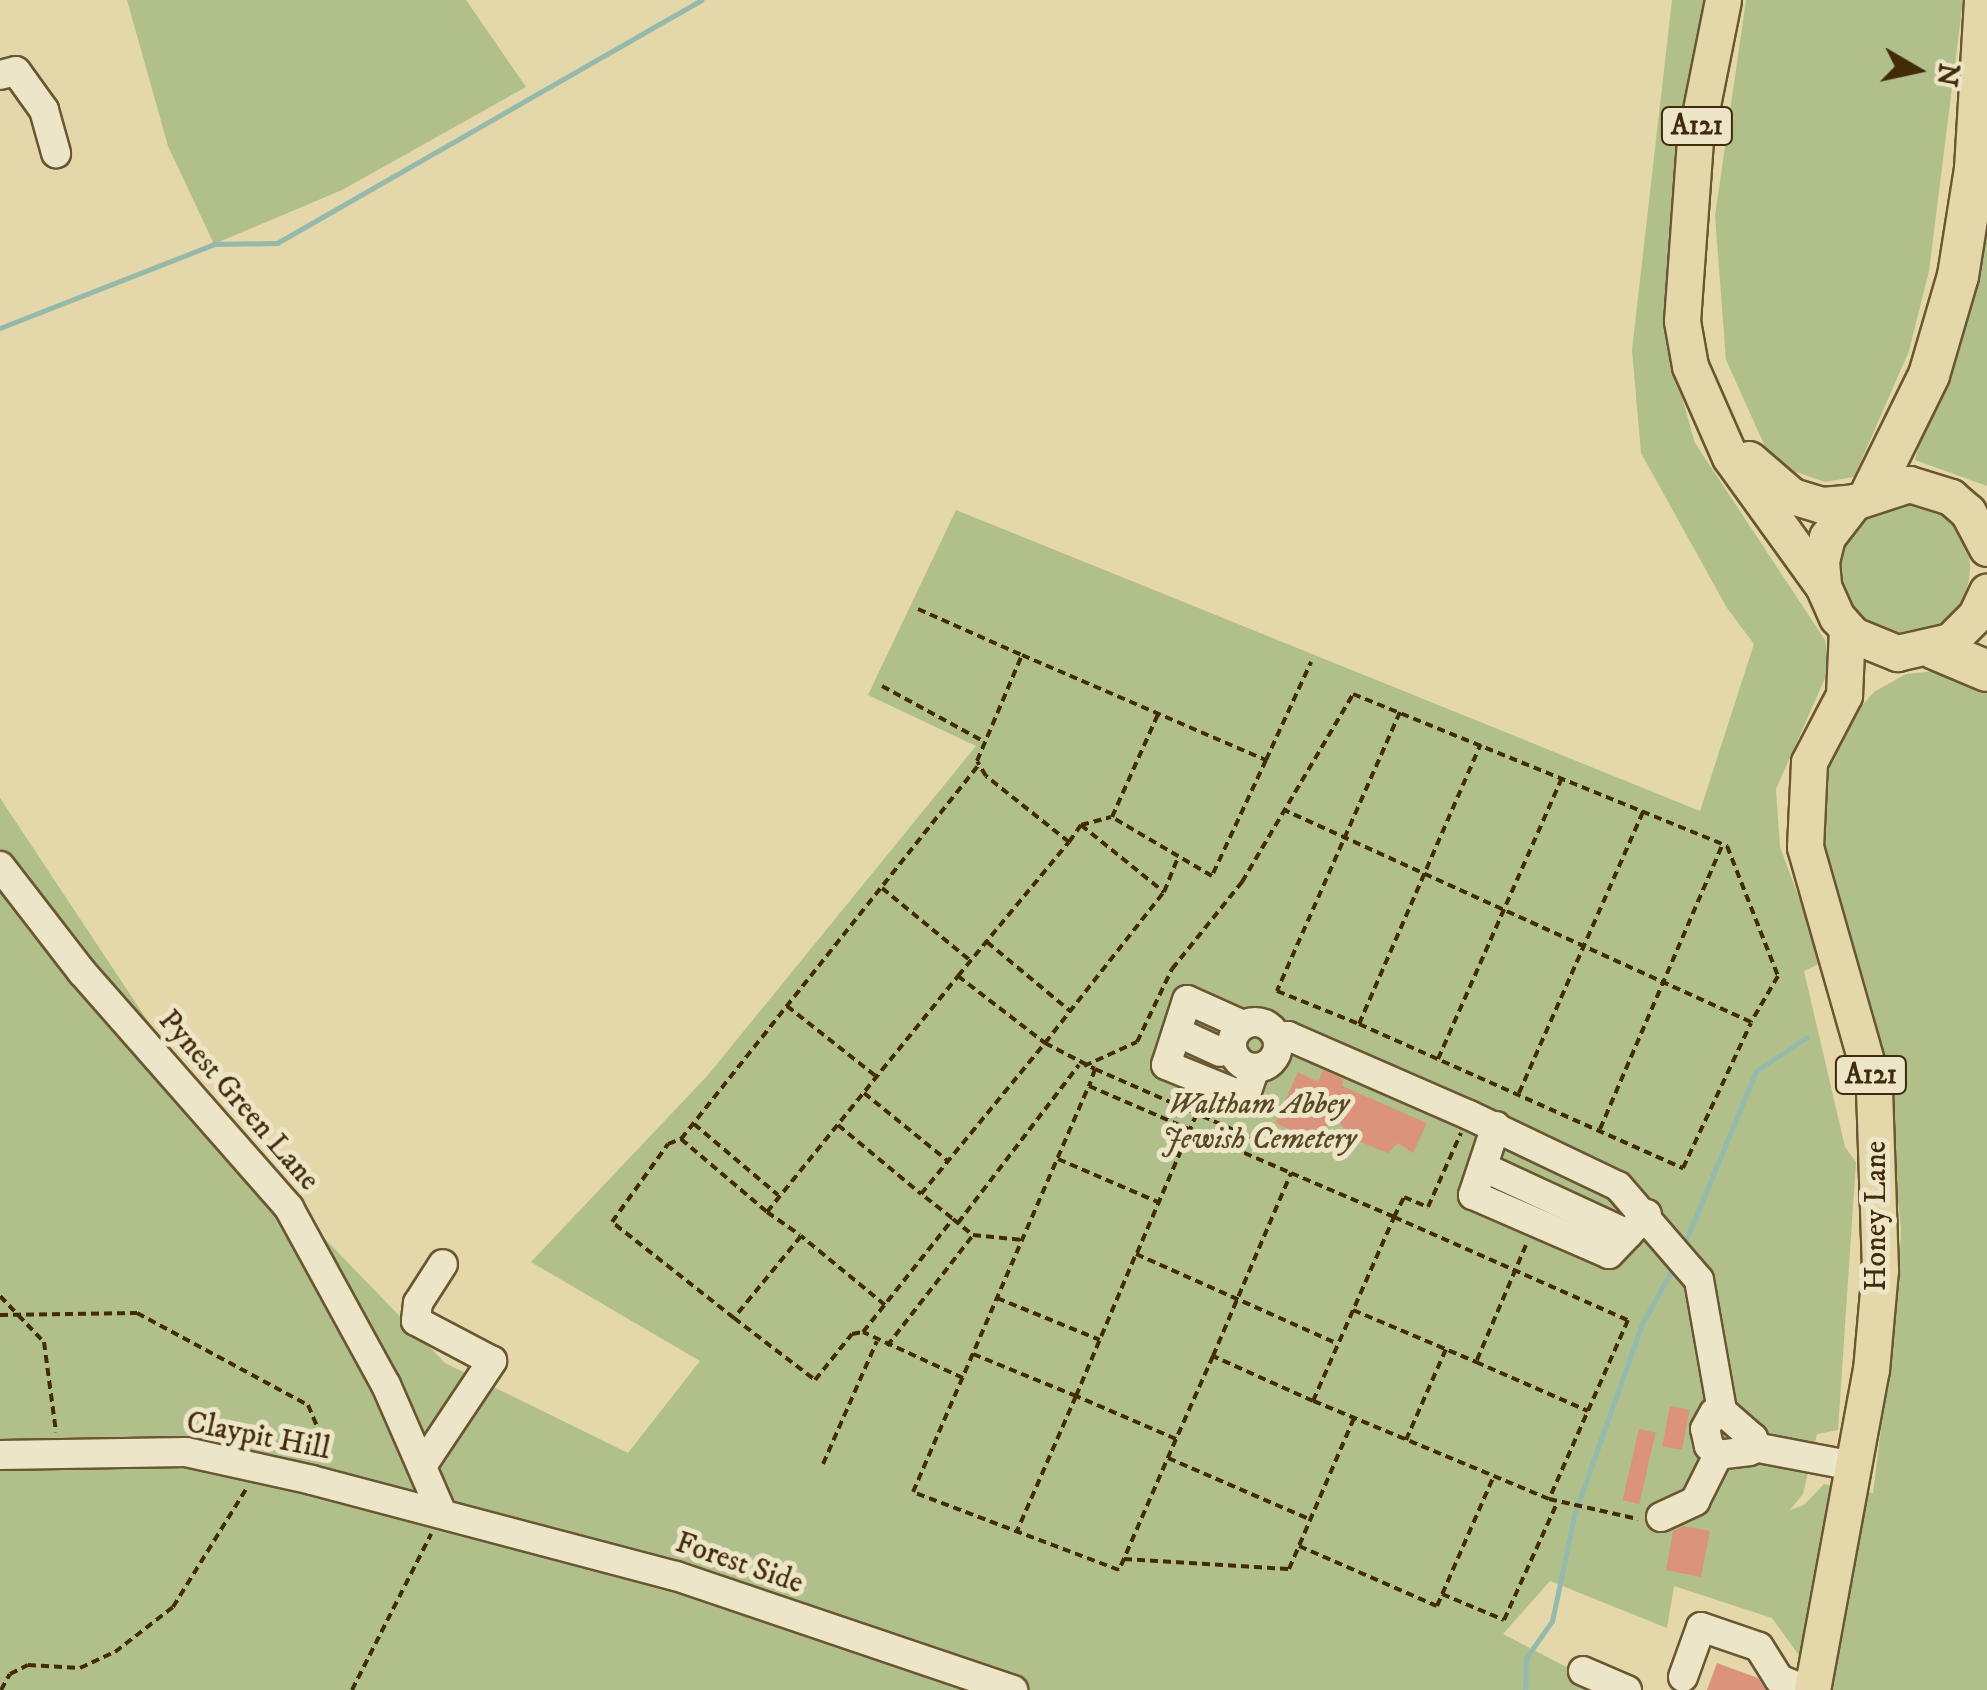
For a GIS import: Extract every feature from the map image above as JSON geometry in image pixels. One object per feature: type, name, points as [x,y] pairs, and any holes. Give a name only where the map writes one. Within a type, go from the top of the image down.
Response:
[{"type":"highway","points":[[1863,496],[1929,375],[1958,276],[1975,168],[1985,0]]},
{"type":"highway","points":[[1924,651],[1987,671]]},
{"type":"main road","name":"A121","points":[[1723,0],[1694,140],[1682,321],[1707,412],[1740,472],[1823,586]]},
{"type":"main road","name":"A121","points":[[1689,254],[1710,362],[1742,450],[1760,474],[1792,496],[1822,505],[1863,496]]},
{"type":"main road","points":[[1924,651],[1874,647],[1847,630],[1823,586],[1828,537],[1863,496],[1909,484],[1951,497],[1987,498]]},
{"type":"main road","points":[[1951,497],[1968,512],[1987,548]]},
{"type":"main road","points":[[1844,695],[1962,632],[1987,591]]},
{"type":"main road","name":"Honey Lane","points":[[1809,1690],[1854,1466],[1880,1270],[1874,1089],[1813,888],[1803,798],[1809,762],[1844,695],[1847,630]]},
{"type":"street","points":[[0,75],[16,71],[44,110],[56,153]]},
{"type":"street","name":"Pynest Green Lane","points":[[0,866],[82,972],[290,1208],[424,1464],[441,1510]]},
{"type":"street","points":[[1188,1000],[1243,1024],[1264,1024],[1277,1038],[1273,1059],[1255,1068],[1245,1097],[1166,1065],[1188,1000]]},
{"type":"street","points":[[1243,1024],[1232,1049],[1237,1060],[1255,1068]]},
{"type":"street","points":[[1177,1032],[1220,1052]]},
{"type":"street","points":[[1277,1038],[1288,1036],[1469,1114],[1576,1162],[1618,1186],[1638,1224],[1698,1280],[1722,1411],[1754,1438],[1754,1446]]},
{"type":"street","points":[[1496,1126],[1474,1195],[1609,1254],[1638,1224]]},
{"type":"street","points":[[1482,1167],[1638,1224]]},
{"type":"street","points":[[424,1464],[504,1358],[416,1321],[418,1303],[443,1264]]},
{"type":"street","points":[[1718,1455],[1705,1430],[1714,1413],[1722,1411]]},
{"type":"street","points":[[1661,1517],[1695,1500],[1718,1455],[1754,1446],[1854,1466]]},
{"type":"street","name":"Claypit Hill","points":[[0,1455],[186,1452],[441,1510]]},
{"type":"street","name":"Forest Side","points":[[441,1510],[676,1576],[1012,1690]]},
{"type":"street","points":[[1683,1677],[1701,1627],[1758,1648],[1779,1680],[1809,1690]]},
{"type":"street","points":[[1583,1671],[1627,1690]]},
{"type":"path","points":[[918,609],[1266,760]]},
{"type":"path","points":[[1022,656],[982,742],[979,764],[681,1140],[668,1144],[612,1222],[815,1380],[852,1334],[864,1332],[1082,1065],[1137,1042],[1172,969],[1242,882],[1353,694],[1400,712],[1563,776],[1723,844],[1778,976],[1683,1168],[1359,1024],[1277,992],[1400,712]]},
{"type":"path","points":[[767,1212],[1082,824],[1112,816],[1177,859],[1212,876],[1311,662]]},
{"type":"path","points":[[882,686],[982,742]]},
{"type":"path","points":[[1112,816],[1158,714]]},
{"type":"path","points":[[1359,1024],[1481,744]]},
{"type":"path","points":[[979,764],[1069,842]]},
{"type":"path","points":[[1438,1059],[1563,776]]},
{"type":"path","points":[[1518,1095],[1644,809]]},
{"type":"path","points":[[1284,810],[1752,1022]]},
{"type":"path","points":[[1082,824],[1164,892]]},
{"type":"path","points":[[1600,1131],[1723,844]]},
{"type":"path","points":[[921,1194],[1164,892],[1177,859]]},
{"type":"path","points":[[882,887],[971,961]]},
{"type":"path","points":[[986,942],[1070,1011]]},
{"type":"path","points":[[958,976],[1045,1043],[1082,1065],[1252,1138]]},
{"type":"path","points":[[787,1006],[877,1077]]},
{"type":"path","points":[[1095,1069],[914,1492],[1119,1570],[1291,1173]]},
{"type":"path","points":[[1089,1086],[1628,1320],[1549,1499]]},
{"type":"path","points":[[864,1093],[948,1161]]},
{"type":"path","points":[[1313,1401],[1404,1197],[1428,1207],[1469,1114]]},
{"type":"path","points":[[694,1124],[780,1196]]},
{"type":"path","points":[[838,1125],[973,1235],[1023,1240]]},
{"type":"path","points":[[1017,1531],[1190,1128]]},
{"type":"path","points":[[681,1140],[885,1305]]},
{"type":"path","points":[[1058,1158],[1158,1202]]},
{"type":"path","points":[[1476,1362],[1538,1223]]},
{"type":"path","points":[[886,1347],[973,1235]]},
{"type":"path","points":[[734,1318],[801,1236]]},
{"type":"path","points":[[1136,1254],[1338,1344]]},
{"type":"path","points":[[0,1296],[44,1342],[61,1454]]},
{"type":"path","points":[[997,1298],[1100,1340]]},
{"type":"path","points":[[1353,1310],[1588,1411]]},
{"type":"path","points":[[0,1315],[137,1313],[308,1405],[318,1430],[312,1480]]},
{"type":"path","points":[[864,1332],[886,1347],[962,1378]]},
{"type":"path","points":[[822,1464],[877,1341]]},
{"type":"path","points":[[1406,1440],[1446,1349]]},
{"type":"path","points":[[973,1354],[1176,1439]]},
{"type":"path","points":[[1214,1356],[1549,1499],[1649,1521],[1661,1517]]},
{"type":"path","points":[[1124,1559],[1289,1570],[1354,1418]]},
{"type":"path","points":[[1168,1458],[1310,1520]]},
{"type":"path","points":[[1,1690],[10,1674],[28,1665],[80,1668],[115,1652],[172,1607],[261,1469]]},
{"type":"path","points":[[1299,1546],[1437,1606],[1494,1476]]},
{"type":"path","points":[[1442,1594],[1504,1620],[1558,1501]]},
{"type":"path","points":[[352,1690],[441,1510]]},
{"type":"green space","points":[[127,0],[466,0],[526,87],[342,190],[214,244],[168,146]]},
{"type":"green space","name":"Waltham Abbey Jewish Cemetery","points":[[1672,0],[1713,0],[1671,359],[1695,443],[1825,640],[1830,667],[1776,789],[1780,847],[1823,962],[1804,971],[1845,1147],[1856,1162],[1838,1430],[1817,1434],[1803,1494],[1790,1510],[1804,1505],[1824,1484],[1873,1493],[1898,1294],[1901,1228],[1880,1045],[1828,880],[1819,805],[1836,735],[1874,692],[1906,674],[1936,671],[1987,692],[1987,1690],[1824,1690],[1772,1618],[1674,1586],[1667,1628],[1550,1581],[1503,1634],[1611,1690],[0,1690],[0,798],[169,1053],[325,1239],[445,1363],[628,1453],[700,1361],[531,1262],[708,1075],[976,746],[868,695],[956,510],[1700,811],[1754,644],[1727,608],[1641,453],[1632,350]]},
{"type":"green space","points":[[1746,0],[1963,0],[1929,271],[1909,351],[1854,477],[1825,482],[1773,464],[1726,360],[1715,216]]},
{"type":"green space","points":[[1987,74],[1987,486],[1915,460],[1939,375]]},
{"type":"green space","points":[[1905,503],[1930,508],[1951,522],[1965,543],[1970,568],[1965,593],[1951,614],[1930,628],[1905,633],[1880,628],[1859,614],[1845,593],[1840,568],[1845,543],[1859,522],[1880,508]]},
{"type":"building","points":[[1323,1070],[1343,1079],[1342,1086],[1427,1123],[1413,1153],[1398,1143],[1388,1153],[1353,1139],[1334,1116],[1311,1149],[1298,1146],[1296,1132],[1275,1123],[1298,1072],[1318,1082]]},
{"type":"building","points":[[1670,1406],[1690,1410],[1682,1450],[1662,1446]]},
{"type":"building","points":[[1639,1429],[1656,1433],[1639,1504],[1623,1500]]},
{"type":"building","points":[[1684,1526],[1710,1531],[1701,1577],[1666,1570],[1673,1531]]},
{"type":"building","points":[[1717,1663],[1758,1678],[1766,1690],[1707,1690]]},
{"type":"waterway","points":[[0,328],[214,244],[277,243],[701,0]]},
{"type":"waterway","points":[[1684,1245],[1756,1071],[1807,1037]]},
{"type":"waterway","points":[[1525,1690],[1526,1658],[1552,1621],[1575,1512],[1642,1324],[1675,1264]]}]
